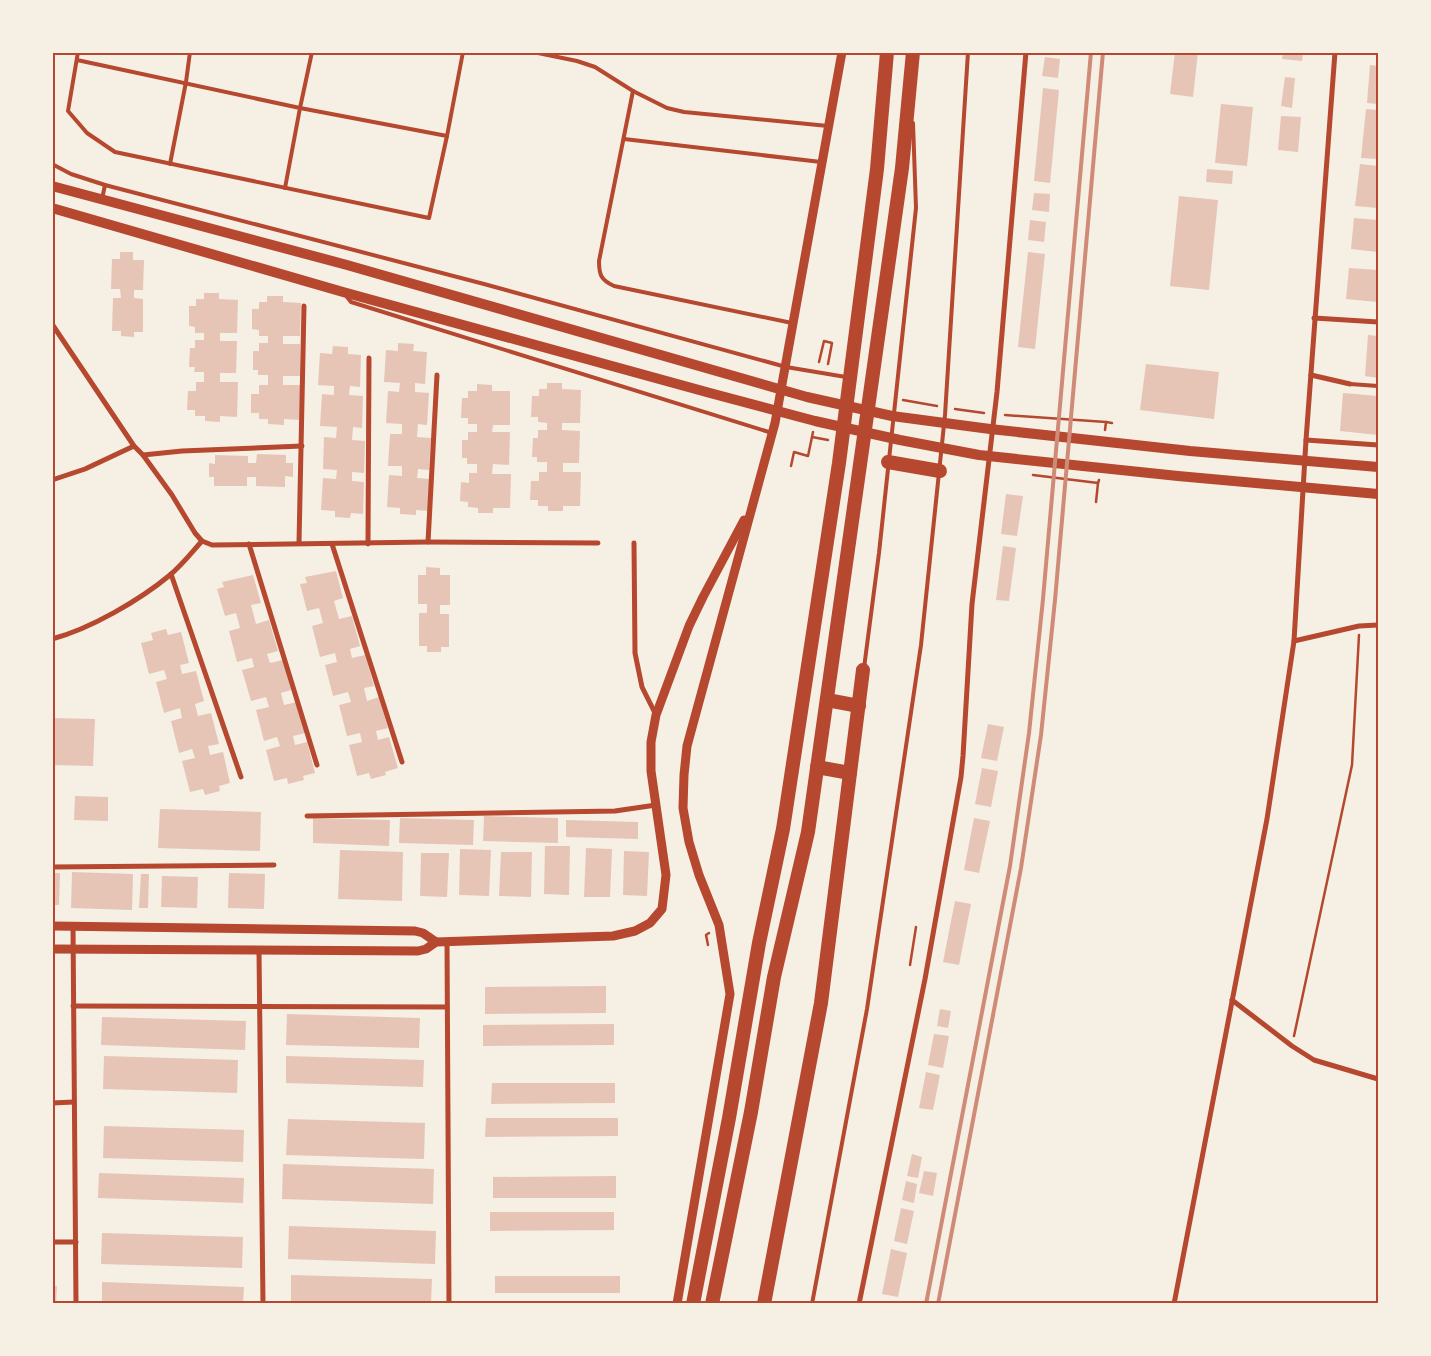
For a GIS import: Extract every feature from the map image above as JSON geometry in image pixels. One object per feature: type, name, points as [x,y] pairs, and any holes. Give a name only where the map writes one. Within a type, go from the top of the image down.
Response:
[{"type":"highway","points":[[693,1304],[729,1118],[759,943],[784,829],[838,473],[877,169],[887,52]]},
{"type":"highway","points":[[712,1304],[751,1112],[774,977],[808,832],[902,168],[913,52]]},
{"type":"highway","points":[[888,462],[940,471]]},
{"type":"highway","points":[[764,1304],[821,1003],[863,670]]},
{"type":"highway","points":[[827,700],[858,706]]},
{"type":"highway","points":[[817,767],[850,773]]},
{"type":"main road","points":[[52,186],[347,265],[814,398],[892,416],[944,424],[1104,442],[1378,467]]},
{"type":"main road","points":[[52,208],[343,292],[748,403],[900,440],[979,455],[1178,476],[1378,494]]},
{"type":"street","points":[[677,1304],[730,994],[719,925],[689,842],[683,808],[687,746],[772,433],[786,367],[842,52]]},
{"type":"street","points":[[859,1304],[925,979],[962,770],[972,604],[997,392],[1026,52]]},
{"type":"street","points":[[1174,1304],[1268,818],[1294,641],[1310,375],[1335,52]]},
{"type":"street","points":[[299,543],[304,306]]},
{"type":"street","points":[[1314,318],[1378,322]]},
{"type":"street","points":[[52,324],[134,446],[143,455],[202,541],[212,545],[428,542],[598,543]]},
{"type":"street","points":[[368,544],[370,358]]},
{"type":"street","points":[[428,542],[437,375]]},
{"type":"street","points":[[1310,375],[1350,384]]},
{"type":"street","points":[[1306,440],[1378,445]]},
{"type":"street","points":[[52,480],[85,469],[134,446]]},
{"type":"street","points":[[143,455],[182,451],[302,446]]},
{"type":"street","points":[[52,949],[418,950],[426,949],[436,942],[447,941],[613,936],[635,931],[650,923],[662,909],[666,875],[650,772],[651,742],[656,715],[689,626],[752,506]]},
{"type":"street","points":[[52,639],[98,621],[134,600],[171,574],[202,541]]},
{"type":"street","points":[[634,543],[635,653],[642,687],[656,715]]},
{"type":"street","points":[[249,544],[317,765]]},
{"type":"street","points":[[332,544],[402,762]]},
{"type":"street","points":[[171,574],[241,777]]},
{"type":"street","points":[[1294,641],[1359,626],[1378,625]]},
{"type":"street","points":[[306,816],[615,811],[656,805]]},
{"type":"street","points":[[52,866],[274,865]]},
{"type":"street","points":[[52,926],[415,931],[436,942]]},
{"type":"street","points":[[73,926],[76,1304]]},
{"type":"street","points":[[447,941],[449,1304]]},
{"type":"street","points":[[259,951],[262,1304]]},
{"type":"street","points":[[1232,1000],[1292,1046],[1314,1060],[1378,1079]]},
{"type":"street","points":[[73,1006],[447,1008]]},
{"type":"street","points":[[52,1103],[74,1102]]},
{"type":"street","points":[[52,1242],[76,1242]]},
{"type":"lane","points":[[78,52],[68,111],[87,133],[115,152],[429,218],[463,52]]},
{"type":"lane","points":[[170,164],[190,52]]},
{"type":"lane","points":[[285,188],[312,52]]},
{"type":"lane","points":[[533,52],[577,61],[595,67],[633,91],[667,108],[684,112],[828,126]]},
{"type":"lane","points":[[812,1304],[868,1009],[921,645],[945,415],[968,52]]},
{"type":"lane","points":[[77,60],[300,108],[447,136]]},
{"type":"lane","points":[[863,670],[879,553],[916,208],[911,78]]},
{"type":"lane","points":[[633,91],[599,261],[600,273],[605,282],[614,286],[793,323]]},
{"type":"lane","points":[[624,139],[822,162]]},
{"type":"lane","points":[[52,164],[71,174],[105,184],[493,286],[786,367],[850,377]]},
{"type":"lane","points":[[102,199],[105,184]]},
{"type":"lane","points":[[343,292],[351,302],[772,433]]},
{"type":"lane","points":[[1350,384],[1378,386]]},
{"type":"path","points":[[818,364],[824,341],[832,343]]},
{"type":"path","points":[[900,399],[944,407]]},
{"type":"path","points":[[952,408],[986,413]]},
{"type":"path","points":[[1003,415],[1112,423]]},
{"type":"path","points":[[1104,442],[1106,422]]},
{"type":"path","points":[[791,466],[794,452],[808,456],[812,438]]},
{"type":"path","points":[[1096,502],[1098,483]]},
{"type":"path","points":[[1292,1046],[1352,765],[1359,626]]},
{"type":"path","points":[[910,965],[916,927]]},
{"type":"path","points":[[706,935],[708,945]]},
{"type":"building","points":[[1175,52],[1198,52],[1193,97],[1170,94]]},
{"type":"building","points":[[1283,52],[1303,52],[1302,61],[1282,59]]},
{"type":"building","points":[[1045,57],[1060,59],[1058,78],[1042,76]]},
{"type":"building","points":[[1370,65],[1378,66],[1378,104],[1367,103]]},
{"type":"building","points":[[1285,77],[1295,78],[1292,108],[1281,106]]},
{"type":"building","points":[[1043,88],[1059,90],[1050,183],[1034,181]]},
{"type":"building","points":[[1221,104],[1253,107],[1247,166],[1215,163]]},
{"type":"building","points":[[1366,109],[1378,110],[1378,159],[1361,158]]},
{"type":"building","points":[[1281,116],[1301,117],[1298,152],[1278,150]]},
{"type":"building","points":[[1360,164],[1378,166],[1378,208],[1355,206]]},
{"type":"building","points":[[1207,169],[1233,171],[1232,184],[1206,182]]},
{"type":"building","points":[[1034,193],[1050,194],[1049,212],[1032,210]]},
{"type":"building","points":[[1179,196],[1218,200],[1209,290],[1170,286]]},
{"type":"building","points":[[1354,218],[1378,220],[1378,252],[1351,249]]},
{"type":"building","points":[[1030,220],[1046,222],[1044,242],[1028,240]]},
{"type":"building","points":[[120,252],[133,252],[133,260],[144,260],[143,290],[134,290],[134,298],[143,299],[143,332],[134,332],[134,337],[121,336],[121,331],[112,331],[113,298],[121,298],[120,289],[111,289],[112,259],[120,259]]},
{"type":"building","points":[[1028,252],[1045,254],[1035,349],[1018,347]]},
{"type":"building","points":[[1349,268],[1378,270],[1378,302],[1346,299]]},
{"type":"building","points":[[204,293],[219,293],[219,299],[238,300],[237,333],[220,333],[220,341],[237,341],[236,373],[220,373],[220,382],[238,382],[237,417],[220,416],[220,422],[205,421],[205,416],[195,416],[195,410],[187,410],[188,391],[196,391],[196,382],[204,382],[204,372],[194,372],[195,367],[189,367],[190,348],[195,348],[195,340],[204,340],[204,333],[195,333],[195,327],[189,326],[189,306],[196,306],[196,299],[204,299]]},
{"type":"building","points":[[267,296],[283,296],[283,302],[301,303],[300,336],[283,336],[283,344],[300,344],[300,376],[283,376],[283,385],[301,385],[301,420],[284,419],[284,425],[268,424],[268,419],[259,419],[259,413],[251,413],[251,394],[259,394],[259,385],[268,385],[268,375],[258,375],[258,370],[253,370],[253,351],[259,351],[259,343],[268,343],[268,336],[259,336],[259,330],[252,329],[252,309],[259,309],[259,302],[267,302]]},
{"type":"building","points":[[1368,335],[1378,336],[1378,378],[1365,376]]},
{"type":"building","points":[[398,343],[414,344],[413,351],[427,352],[425,384],[415,383],[415,392],[429,393],[427,425],[418,424],[417,437],[431,438],[429,470],[418,469],[417,478],[430,479],[428,511],[416,510],[416,515],[400,514],[400,508],[387,507],[389,475],[402,476],[402,466],[388,466],[390,434],[402,434],[402,424],[386,423],[388,391],[399,392],[400,383],[384,382],[386,350],[398,351]]},
{"type":"building","points":[[333,346],[348,347],[348,354],[361,355],[360,387],[350,386],[349,395],[363,396],[362,428],[353,427],[352,440],[365,441],[364,473],[352,472],[352,481],[364,482],[363,514],[351,513],[350,518],[335,517],[335,511],[321,510],[323,478],[336,479],[337,470],[323,469],[324,437],[336,438],[337,427],[320,426],[322,394],[334,395],[334,386],[318,385],[320,353],[332,354]]},
{"type":"building","points":[[1146,364],[1219,372],[1214,419],[1140,410]]},
{"type":"building","points":[[547,383],[562,383],[562,389],[581,390],[580,423],[562,423],[562,430],[580,431],[579,463],[563,463],[563,472],[581,472],[580,506],[563,506],[563,511],[548,511],[548,506],[538,506],[538,500],[530,500],[531,481],[539,481],[539,472],[547,472],[547,462],[537,462],[537,457],[532,457],[533,438],[538,438],[538,430],[547,430],[547,423],[538,422],[538,417],[531,417],[532,396],[539,396],[539,389],[547,389]]},
{"type":"building","points":[[477,384],[492,385],[492,391],[510,391],[510,425],[493,425],[492,432],[510,432],[509,465],[493,464],[492,474],[511,474],[510,508],[493,508],[493,513],[478,513],[478,508],[468,507],[468,502],[460,501],[461,482],[469,483],[469,473],[477,473],[477,464],[467,464],[467,458],[462,458],[462,440],[468,440],[468,432],[477,432],[477,424],[468,424],[468,418],[461,418],[462,398],[468,398],[468,391],[477,391]]},
{"type":"building","points":[[1343,393],[1378,396],[1378,435],[1340,431]]},
{"type":"building","points":[[257,454],[286,455],[286,463],[293,463],[293,477],[285,476],[285,487],[256,486],[256,477],[247,477],[247,486],[214,486],[214,477],[209,477],[209,463],[215,464],[215,455],[248,456],[248,463],[256,463]]},
{"type":"building","points":[[1006,494],[1023,496],[1017,536],[1001,534]]},
{"type":"building","points":[[52,528],[54,528],[55,599],[52,599]]},
{"type":"building","points":[[1003,546],[1016,548],[1009,601],[996,600]]},
{"type":"building","points":[[426,567],[440,568],[440,575],[450,575],[450,605],[440,605],[440,614],[449,614],[449,647],[441,647],[441,652],[427,652],[427,646],[419,646],[419,613],[427,613],[427,604],[418,604],[418,575],[426,575]]},
{"type":"building","points":[[336,571],[343,598],[334,601],[339,619],[352,616],[360,646],[350,649],[352,658],[365,655],[374,686],[364,688],[367,701],[379,697],[388,728],[376,731],[378,740],[389,737],[398,768],[385,772],[386,775],[371,779],[369,773],[357,776],[349,745],[362,742],[360,733],[347,736],[339,705],[351,702],[348,692],[333,696],[325,665],[337,662],[335,653],[320,657],[312,626],[323,623],[319,608],[307,611],[300,584],[307,583],[305,577]]},
{"type":"building","points":[[253,575],[261,603],[251,605],[256,624],[269,620],[278,651],[267,654],[270,663],[283,660],[291,690],[281,693],[284,705],[297,702],[305,733],[293,736],[295,745],[307,742],[315,773],[303,776],[304,780],[288,784],[287,778],[274,781],[266,750],[280,746],[277,737],[264,741],[256,710],[269,707],[266,697],[251,701],[242,670],[254,667],[252,658],[237,662],[229,631],[240,628],[236,613],[225,616],[217,589],[224,587],[222,582]]},
{"type":"building","points":[[166,629],[168,635],[181,632],[189,663],[180,665],[182,674],[196,671],[204,701],[195,704],[198,716],[211,713],[219,744],[208,746],[210,755],[223,752],[230,783],[219,786],[220,791],[205,795],[203,789],[190,792],[182,761],[195,758],[192,749],[179,753],[171,721],[182,718],[180,708],[164,713],[156,682],[167,679],[164,670],[149,674],[141,643],[153,640],[151,633]]},
{"type":"building","points":[[52,718],[95,719],[93,766],[52,765]]},
{"type":"building","points":[[988,724],[1004,727],[997,761],[981,758]]},
{"type":"building","points":[[982,768],[998,771],[991,807],[975,804]]},
{"type":"building","points":[[75,796],[108,797],[108,821],[74,820]]},
{"type":"building","points":[[160,809],[261,812],[260,851],[158,848]]},
{"type":"building","points":[[484,816],[558,818],[558,843],[483,841]]},
{"type":"building","points":[[313,818],[390,820],[389,846],[313,843]]},
{"type":"building","points":[[400,818],[474,820],[473,845],[399,843]]},
{"type":"building","points":[[974,818],[990,821],[979,873],[964,870]]},
{"type":"building","points":[[566,820],[638,822],[638,839],[566,837]]},
{"type":"building","points":[[545,846],[570,846],[569,895],[544,894]]},
{"type":"building","points":[[586,848],[612,849],[610,897],[584,897]]},
{"type":"building","points":[[460,849],[491,850],[489,896],[459,895]]},
{"type":"building","points":[[340,850],[403,852],[402,901],[338,899]]},
{"type":"building","points":[[624,851],[649,852],[647,896],[623,895]]},
{"type":"building","points":[[501,852],[532,852],[531,897],[499,896]]},
{"type":"building","points":[[421,853],[449,853],[447,897],[420,896]]},
{"type":"building","points":[[72,872],[133,874],[132,910],[71,908]]},
{"type":"building","points":[[52,873],[60,873],[59,905],[52,905]]},
{"type":"building","points":[[229,873],[265,874],[264,909],[228,908]]},
{"type":"building","points":[[141,874],[149,874],[148,908],[139,908]]},
{"type":"building","points":[[162,876],[198,877],[197,908],[161,907]]},
{"type":"building","points":[[955,901],[971,904],[959,965],[943,962]]},
{"type":"building","points":[[606,986],[606,1013],[485,1014],[485,987]]},
{"type":"building","points":[[940,1009],[951,1011],[948,1028],[937,1026]]},
{"type":"building","points":[[287,1014],[420,1018],[419,1048],[286,1045]]},
{"type":"building","points":[[102,1017],[246,1021],[245,1050],[101,1045]]},
{"type":"building","points":[[614,1024],[614,1045],[483,1046],[483,1025]]},
{"type":"building","points":[[934,1034],[949,1036],[943,1068],[928,1065]]},
{"type":"building","points":[[104,1056],[238,1060],[237,1093],[103,1089]]},
{"type":"building","points":[[286,1056],[424,1060],[423,1087],[286,1083]]},
{"type":"building","points":[[926,1072],[940,1075],[933,1110],[919,1108]]},
{"type":"building","points":[[492,1083],[615,1083],[615,1103],[491,1104]]},
{"type":"building","points":[[486,1118],[618,1118],[618,1136],[485,1137]]},
{"type":"building","points":[[288,1119],[425,1123],[424,1159],[286,1155]]},
{"type":"building","points":[[104,1126],[244,1130],[243,1162],[103,1158]]},
{"type":"building","points":[[912,1154],[922,1157],[918,1178],[907,1176]]},
{"type":"building","points":[[283,1164],[434,1169],[433,1204],[282,1199]]},
{"type":"building","points":[[924,1171],[937,1173],[933,1196],[919,1193]]},
{"type":"building","points":[[99,1173],[244,1178],[243,1203],[98,1198]]},
{"type":"building","points":[[616,1176],[616,1198],[493,1198],[493,1177]]},
{"type":"building","points":[[906,1181],[917,1184],[914,1203],[902,1200]]},
{"type":"building","points":[[901,1208],[914,1211],[907,1244],[894,1241]]},
{"type":"building","points":[[490,1212],[614,1212],[614,1230],[490,1231]]},
{"type":"building","points":[[289,1226],[436,1231],[435,1264],[288,1259]]},
{"type":"building","points":[[102,1233],[243,1237],[242,1268],[101,1264]]},
{"type":"building","points":[[891,1249],[907,1253],[898,1297],[882,1294]]},
{"type":"building","points":[[291,1275],[432,1279],[431,1304],[291,1303]]},
{"type":"building","points":[[495,1276],[620,1276],[620,1293],[495,1293]]},
{"type":"building","points":[[102,1282],[244,1287],[243,1304],[102,1304]]},
{"type":"building","points":[[52,1286],[57,1286],[56,1304],[52,1304]]},
{"type":"railway","points":[[926,1304],[1010,866],[1029,733],[1043,599],[1091,52]]},
{"type":"railway","points":[[938,1304],[1021,868],[1041,735],[1055,600],[1103,52]]}]
